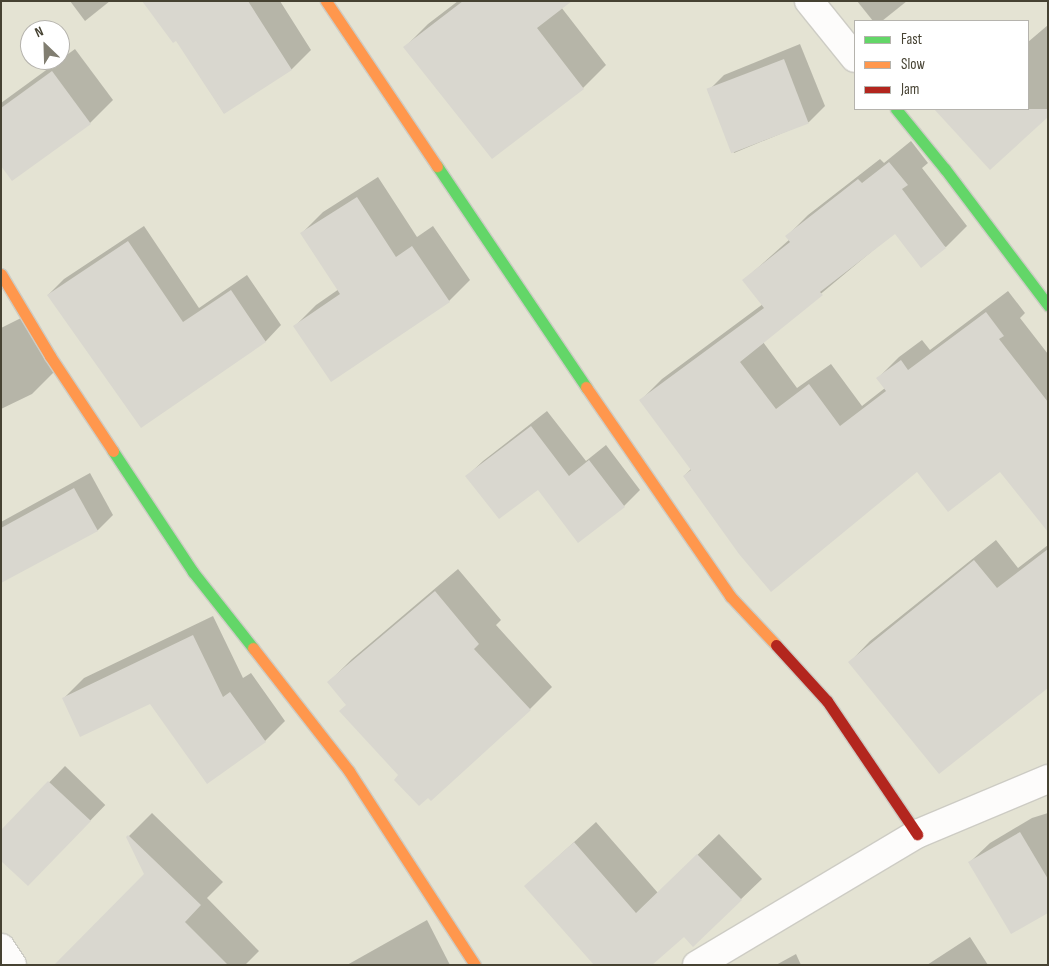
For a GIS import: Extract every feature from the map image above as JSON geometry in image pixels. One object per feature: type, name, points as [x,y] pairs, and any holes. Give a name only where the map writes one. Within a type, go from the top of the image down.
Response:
[{"type":"street","points":[[326,1],[638,465],[730,596],[827,701],[917,834]]},
{"type":"street","points":[[809,1],[854,57]]},
{"type":"street","points":[[897,110],[945,169],[1048,305]]},
{"type":"street","points":[[1,274],[50,356],[193,572],[349,771],[475,965]]},
{"type":"street","points":[[697,965],[917,834],[1048,779]]},
{"type":"street","points":[[1,948],[12,965]]},
{"type":"shaded area","points":[[1,1],[1048,1],[1048,965],[1,965]]},
{"type":"building","points":[[142,1],[248,1],[292,70],[224,114],[176,41],[173,43]]},
{"type":"building","points":[[463,1],[572,1],[537,28],[584,89],[492,159],[403,47]]},
{"type":"building","points":[[784,59],[809,123],[731,153],[707,89]]},
{"type":"building","points":[[52,71],[91,124],[12,181],[1,166],[1,108]]},
{"type":"building","points":[[1048,109],[1048,117],[990,170],[935,110]]},
{"type":"building","points":[[889,162],[908,185],[902,189],[946,248],[921,268],[895,234],[820,292],[823,295],[740,362],[776,409],[809,384],[840,426],[886,391],[876,378],[901,360],[908,370],[986,312],[1004,336],[999,339],[1048,402],[1048,532],[1000,472],[948,512],[917,472],[771,592],[739,554],[683,476],[691,470],[639,400],[764,308],[742,280],[790,242],[785,236],[858,179],[862,183]]},
{"type":"building","points":[[357,197],[396,257],[412,246],[450,302],[331,382],[293,326],[340,294],[300,233]]},
{"type":"building","points":[[128,241],[183,322],[231,290],[266,342],[141,428],[47,295]]},
{"type":"building","points":[[531,426],[569,476],[589,460],[625,507],[578,543],[538,490],[499,519],[465,476]]},
{"type":"building","points":[[74,488],[98,531],[1,583],[1,528]]},
{"type":"building","points":[[1048,549],[1048,688],[939,774],[848,662],[974,560],[997,588]]},
{"type":"building","points":[[435,591],[479,644],[474,649],[531,710],[431,801],[428,798],[419,806],[394,780],[398,775],[339,711],[346,705],[327,682]]},
{"type":"building","points":[[193,635],[223,697],[230,692],[266,742],[207,784],[150,704],[80,737],[62,698]]},
{"type":"building","points":[[48,781],[91,821],[28,886],[1,861],[1,830]]},
{"type":"building","points":[[1020,832],[1048,879],[1048,913],[1011,934],[968,862]]},
{"type":"building","points":[[128,835],[201,905],[185,922],[228,965],[54,965],[144,874],[126,837]]},
{"type":"building","points":[[574,842],[636,913],[697,854],[742,900],[693,947],[684,937],[652,965],[594,965],[524,886]]},
{"type":"traffic: fast","points":[[897,110],[945,169],[1048,305]]},
{"type":"traffic: fast","points":[[437,166],[586,387]]},
{"type":"traffic: fast","points":[[113,451],[193,572],[253,648]]},
{"type":"traffic: slow","points":[[326,1],[437,166]]},
{"type":"traffic: slow","points":[[1,274],[50,356],[113,451]]},
{"type":"traffic: slow","points":[[586,387],[730,596],[776,645]]},
{"type":"traffic: slow","points":[[253,648],[349,771],[475,965]]},
{"type":"traffic: jam","points":[[776,645],[827,701],[917,834]]}]
